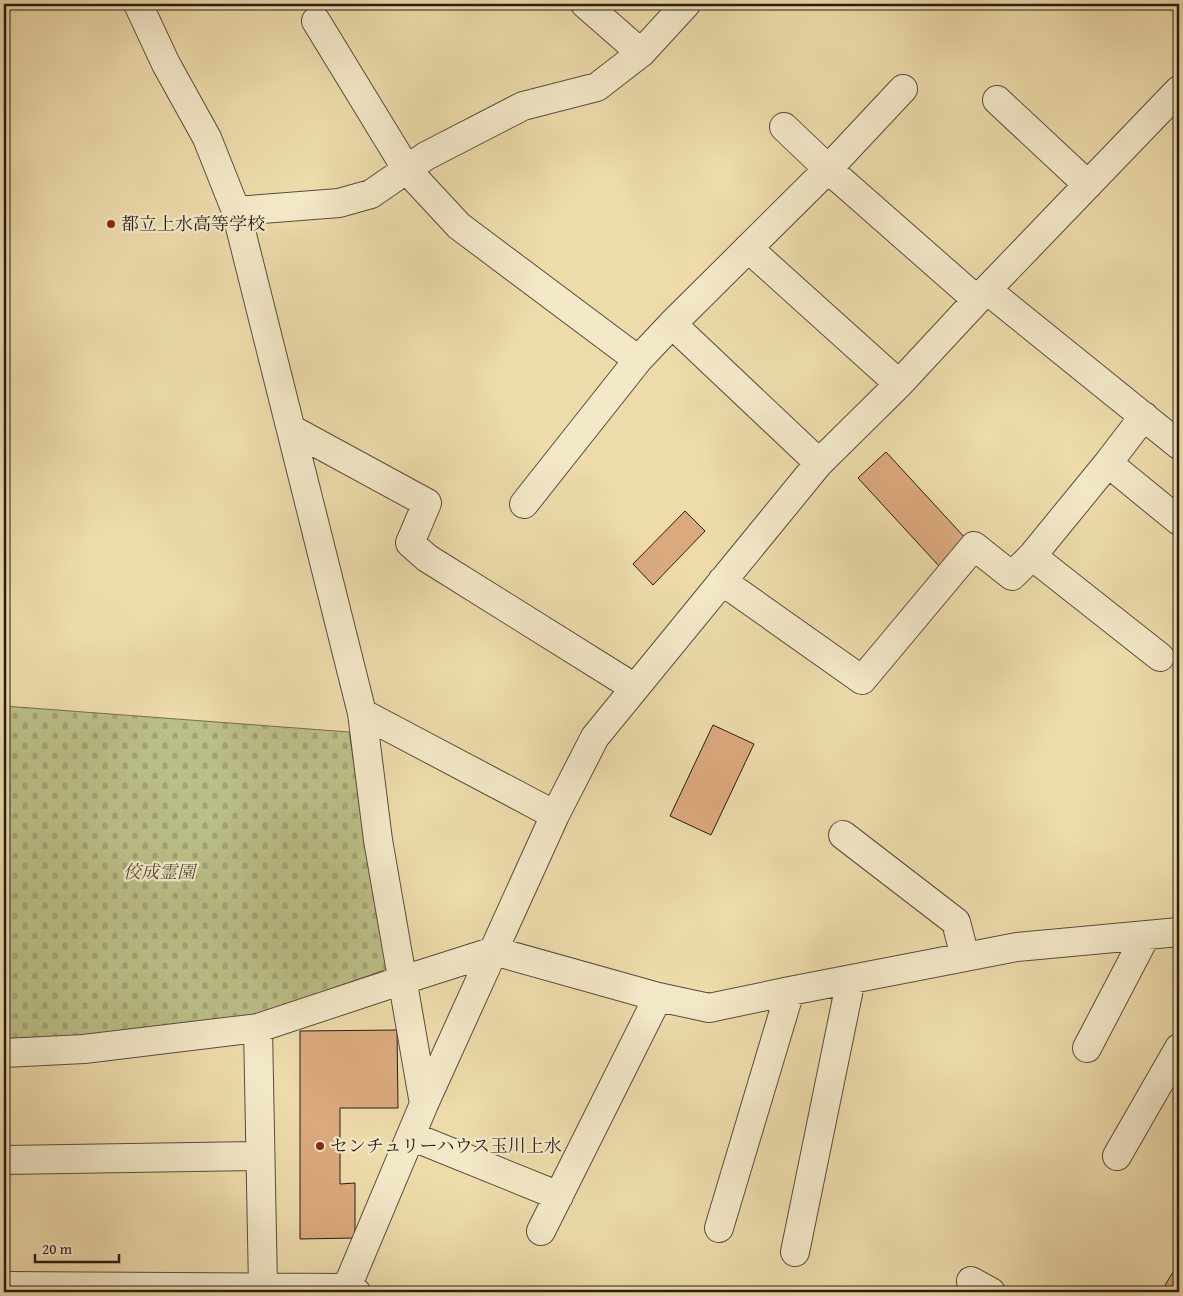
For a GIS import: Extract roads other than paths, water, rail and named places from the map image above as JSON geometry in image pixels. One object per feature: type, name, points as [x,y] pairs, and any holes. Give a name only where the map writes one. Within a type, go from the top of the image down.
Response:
[{"type":"street","points":[[138,4],[166,64],[207,138],[236,210],[362,712],[378,840],[424,1104]]},
{"type":"street","points":[[585,4],[641,53]]},
{"type":"street","points":[[236,210],[339,203],[371,194],[426,156],[523,106],[597,87],[641,53],[686,4]]},
{"type":"street","points":[[316,21],[407,170],[459,226],[638,360]]},
{"type":"street","points":[[524,504],[638,360],[828,169],[902,89]]},
{"type":"street","points":[[4,1286],[263,1287],[349,1291],[424,1104],[555,815],[595,737],[819,463],[900,384],[982,295],[1179,90]]},
{"type":"street","points":[[997,100],[1088,185]]},
{"type":"street","points":[[784,127],[828,169],[982,295],[1144,416],[1179,445]]},
{"type":"street","points":[[748,248],[900,384]]},
{"type":"street","points":[[672,324],[819,463]]},
{"type":"street","points":[[722,581],[862,680],[974,546],[1012,576],[1032,556],[1144,416]]},
{"type":"street","points":[[291,429],[427,504],[410,543],[426,558],[635,688]]},
{"type":"street","points":[[1108,463],[1179,521]]},
{"type":"street","points":[[1032,556],[1160,657]]},
{"type":"street","points":[[362,712],[555,815]]},
{"type":"street","points":[[842,835],[956,922],[965,957]]},
{"type":"street","points":[[4,1053],[84,1049],[258,1028],[494,951],[658,997],[709,1008],[1017,947],[1179,932]]},
{"type":"street","points":[[1087,1048],[1146,935]]},
{"type":"street","points":[[795,1252],[852,979]]},
{"type":"street","points":[[719,1228],[790,991]]},
{"type":"street","points":[[541,1232],[658,997]]},
{"type":"street","points":[[258,1028],[263,1287]]},
{"type":"street","points":[[1117,1156],[1179,1048]]},
{"type":"street","points":[[411,1136],[559,1196]]},
{"type":"street","points":[[4,1160],[260,1156]]},
{"type":"place","name":"都立上水高等学校","points":[[111,224]]},
{"type":"place","name":"センチュリーハウス玉川上水","points":[[320,1146]]},
{"type":"park label","name":"佼成霊園","points":[[159,872]]}]
